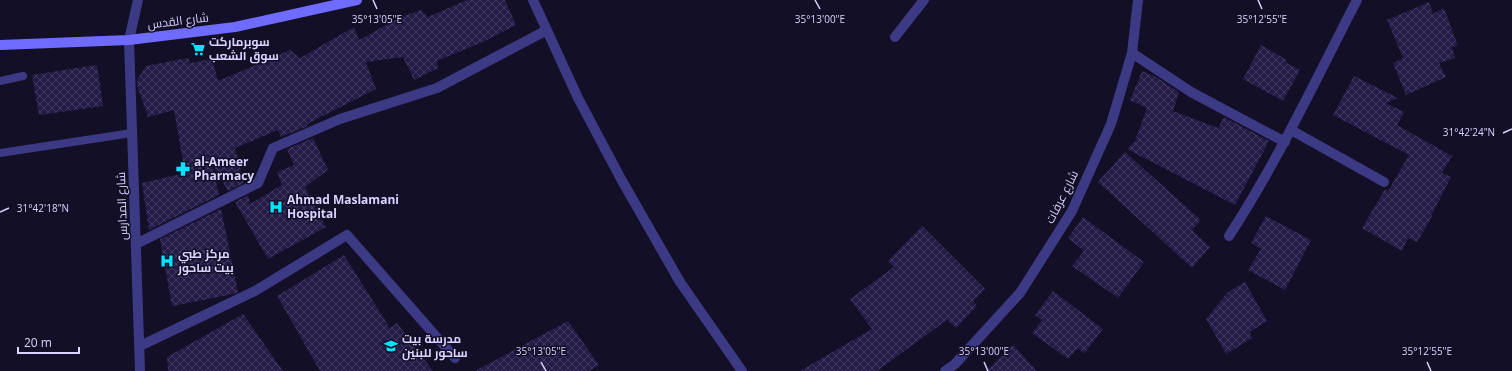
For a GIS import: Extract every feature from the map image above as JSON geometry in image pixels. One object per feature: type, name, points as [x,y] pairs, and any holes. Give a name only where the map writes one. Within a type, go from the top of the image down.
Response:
[{"type":"main road","name":"شارع القدس","points":[[0,45],[129,40],[235,27],[357,0]]},
{"type":"street","name":"شارع المدارس","points":[[138,0],[129,40],[140,371]]},
{"type":"street","points":[[533,0],[578,98],[625,186],[680,282],[742,371]]},
{"type":"street","points":[[895,37],[924,0]]},
{"type":"street","name":"شارع عرفات","points":[[945,371],[955,364],[1020,293],[1072,211],[1111,124],[1132,53],[1138,0]]},
{"type":"street","points":[[1229,236],[1253,200],[1285,142],[1357,0]]},
{"type":"street","points":[[136,244],[258,183],[273,148],[340,119],[436,88],[547,30]]},
{"type":"street","points":[[1132,53],[1191,92],[1285,142]]},
{"type":"street","points":[[1291,130],[1384,182]]},
{"type":"street","points":[[140,346],[255,291],[346,235],[455,358]]},
{"type":"lane","points":[[0,81],[23,76]]},
{"type":"lane","points":[[0,153],[132,133]]},
{"type":"building","points":[[467,0],[505,0],[516,25],[485,41],[437,61],[438,68],[414,80],[403,57],[366,62],[376,89],[307,124],[308,126],[281,137],[278,130],[235,148],[244,183],[228,191],[212,163],[219,195],[149,230],[142,183],[185,173],[174,110],[148,117],[137,85],[137,80],[146,66],[188,58],[190,63],[212,59],[218,81],[290,50],[300,58],[354,27],[359,40],[401,17],[421,10],[428,17]]},
{"type":"building","points":[[1429,2],[1433,14],[1444,8],[1458,46],[1452,47],[1455,58],[1439,63],[1446,77],[1406,95],[1393,63],[1403,58],[1387,20]]},
{"type":"building","points":[[1261,45],[1287,60],[1285,62],[1300,70],[1283,101],[1243,79]]},
{"type":"building","points":[[97,65],[103,106],[39,115],[32,75]]},
{"type":"building","points":[[1142,71],[1156,77],[1179,92],[1173,111],[1218,128],[1224,117],[1269,141],[1235,205],[1127,149],[1135,141],[1147,108],[1130,100]]},
{"type":"building","points":[[1354,76],[1398,98],[1386,103],[1404,112],[1397,125],[1452,156],[1442,173],[1451,177],[1431,216],[1432,217],[1417,242],[1408,238],[1402,251],[1362,228],[1385,189],[1388,191],[1409,155],[1333,115]]},
{"type":"building","points":[[313,138],[328,170],[305,187],[326,227],[268,259],[235,202],[248,195],[250,204],[282,185],[277,172],[294,165],[287,149]]},
{"type":"building","points":[[1125,152],[1201,220],[1192,230],[1210,247],[1192,268],[1098,182]]},
{"type":"building","points":[[221,209],[238,292],[172,306],[160,239]]},
{"type":"building","points":[[1266,216],[1311,240],[1285,290],[1248,270],[1261,249],[1251,243]]},
{"type":"building","points":[[1083,217],[1144,262],[1118,298],[1072,266],[1084,251],[1068,238]]},
{"type":"building","points":[[922,226],[985,289],[973,301],[977,306],[956,328],[947,320],[877,371],[800,371],[872,329],[850,299],[894,267],[888,261]]},
{"type":"building","points":[[344,255],[390,328],[397,323],[433,371],[320,371],[277,296]]},
{"type":"building","points":[[1245,282],[1267,321],[1250,332],[1252,338],[1226,354],[1206,319],[1228,292]]},
{"type":"building","points":[[1053,291],[1103,329],[1084,354],[1078,348],[1068,359],[1032,333],[1042,320],[1035,315]]},
{"type":"building","points":[[243,314],[283,371],[168,371],[167,357]]},
{"type":"building","points":[[568,321],[599,365],[589,371],[475,371]]},
{"type":"building","points":[[1013,345],[1037,371],[986,371]]},
{"type":"place","name":"سوبرماركت سوق الشعب","points":[[198,49]]},
{"type":"place","name":"al-Ameer Pharmacy","points":[[183,169]]},
{"type":"place","name":"Ahmad Maslamani Hospital","points":[[276,207]]},
{"type":"place","name":"مركز طبي بيت ساحور","points":[[167,261]]},
{"type":"place","name":"مدرسة بيت ساحور للبنين","points":[[391,346]]}]
